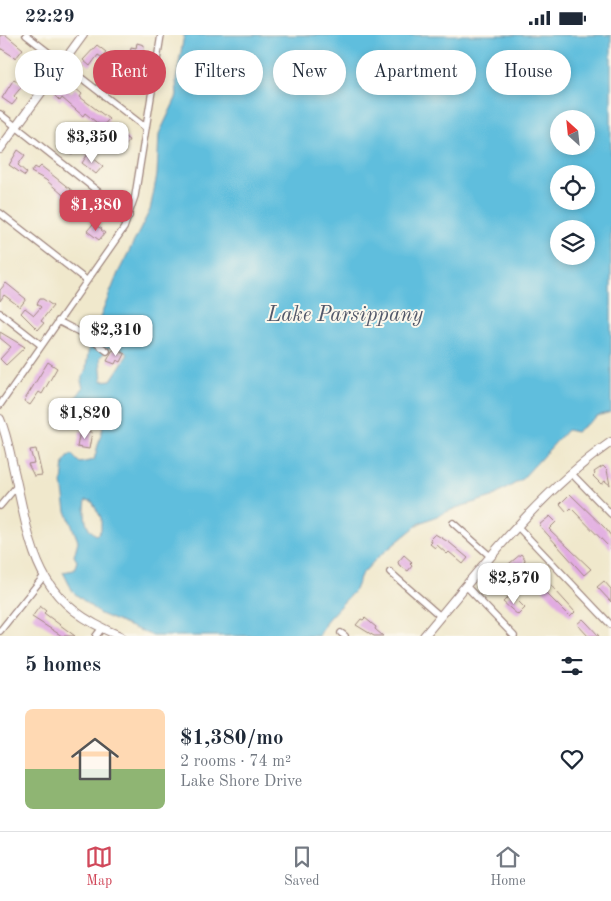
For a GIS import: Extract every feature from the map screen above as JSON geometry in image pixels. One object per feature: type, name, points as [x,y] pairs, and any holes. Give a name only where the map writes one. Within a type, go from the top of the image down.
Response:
[{"type":"street","points":[[26,35],[45,50]]},
{"type":"street","points":[[72,50],[84,35]]},
{"type":"street","points":[[0,405],[129,216],[135,196],[161,35]]},
{"type":"street","points":[[83,79],[146,128]]},
{"type":"street","points":[[0,149],[39,95]]},
{"type":"street","points":[[0,114],[129,216]]},
{"type":"street","points":[[0,213],[86,280]]},
{"type":"street","points":[[0,313],[41,345]]},
{"type":"street","points":[[58,321],[86,335],[107,351]]},
{"type":"street","points":[[0,419],[34,553],[44,576],[68,607],[102,628],[120,636]]},
{"type":"street","points":[[424,636],[517,526],[571,473],[611,442]]},
{"type":"street","points":[[571,473],[611,514]]},
{"type":"street","points":[[0,506],[18,486]]},
{"type":"street","points":[[453,523],[491,557]]},
{"type":"street","points":[[517,526],[611,625]]},
{"type":"street","points":[[390,572],[440,616]]},
{"type":"street","points":[[0,631],[44,576]]},
{"type":"street","points":[[466,586],[514,636]]},
{"type":"street","points":[[96,636],[102,628]]},
{"type":"water","name":"Lake Parsippany","points":[[184,35],[611,35],[611,412],[597,416],[576,432],[567,430],[521,480],[492,497],[456,508],[420,523],[376,559],[361,575],[355,590],[327,620],[319,636],[153,636],[100,614],[73,592],[63,572],[74,570],[77,561],[74,556],[78,541],[66,511],[62,483],[64,462],[71,454],[80,463],[94,460],[103,427],[95,421],[69,422],[67,409],[83,388],[81,381],[86,369],[89,345],[118,273],[150,210],[157,175],[159,134],[177,96],[263,95],[263,50],[181,50]],"holes":[[[114,344],[128,354],[111,380],[102,381],[100,357]],[[86,500],[92,501],[101,518],[101,530],[96,535],[87,524]]]},
{"type":"building","points":[[0,35],[6,35],[23,49],[15,50],[15,57],[0,48]]},
{"type":"building","points":[[137,43],[144,45],[143,50],[131,50],[131,47],[136,48]]},
{"type":"building","points":[[97,45],[103,50],[93,50],[93,62],[90,66],[83,60]]},
{"type":"building","points":[[15,80],[14,96],[17,99],[12,105],[2,98]]},
{"type":"building","points":[[54,95],[81,95],[80,97],[109,119],[102,127],[85,113],[83,116],[62,98],[60,101]]},
{"type":"building","points":[[112,132],[120,138],[122,135],[129,140],[123,150],[108,138]]},
{"type":"building","points":[[72,134],[76,137],[73,141],[78,144],[72,155],[61,146]]},
{"type":"building","points":[[18,150],[25,155],[18,165],[27,173],[25,176],[9,165]]},
{"type":"building","points":[[88,154],[103,166],[96,174],[82,163]]},
{"type":"building","points":[[41,166],[84,200],[79,209],[46,180],[31,172],[35,167],[38,169]]},
{"type":"building","points":[[93,224],[105,233],[99,240],[87,231]]},
{"type":"building","points":[[6,283],[26,299],[20,307],[4,295],[0,301],[0,290]]},
{"type":"building","points":[[40,299],[53,306],[41,321],[44,323],[38,330],[21,313],[25,308],[34,315],[41,307],[37,304]]},
{"type":"building","points":[[0,332],[25,347],[6,365],[0,359],[11,347],[0,338]]},
{"type":"building","points":[[115,349],[125,354],[121,362],[117,360],[115,364],[107,361]]},
{"type":"building","points":[[48,362],[57,368],[42,394],[39,392],[30,405],[24,401]]},
{"type":"building","points":[[80,431],[92,432],[89,449],[77,447]]},
{"type":"building","points":[[36,449],[42,475],[34,476],[28,464],[34,463],[30,450]]},
{"type":"building","points":[[603,466],[607,470],[610,485],[605,481],[601,484],[593,476],[594,472]]},
{"type":"building","points":[[570,494],[606,529],[611,536],[611,549],[571,508],[567,512],[560,504]]},
{"type":"building","points":[[550,516],[556,522],[549,529],[591,569],[584,575],[539,525]]},
{"type":"building","points":[[435,534],[450,543],[468,558],[463,564],[449,552],[447,554],[437,545],[435,548],[430,544],[432,542],[430,539]]},
{"type":"building","points":[[521,554],[525,559],[524,564],[507,581],[499,572]]},
{"type":"building","points":[[404,555],[412,562],[410,564],[412,566],[408,571],[399,565],[398,562]]},
{"type":"building","points":[[537,570],[575,612],[570,617],[530,577]]},
{"type":"building","points":[[604,581],[611,589],[611,602],[597,587]]},
{"type":"building","points":[[511,594],[525,608],[518,615],[503,602]]},
{"type":"building","points":[[40,606],[46,611],[44,613],[75,636],[62,636],[32,617]]},
{"type":"building","points":[[365,618],[383,636],[374,636],[356,625],[361,619]]},
{"type":"building","points":[[583,619],[599,636],[588,636],[577,624]]}]
